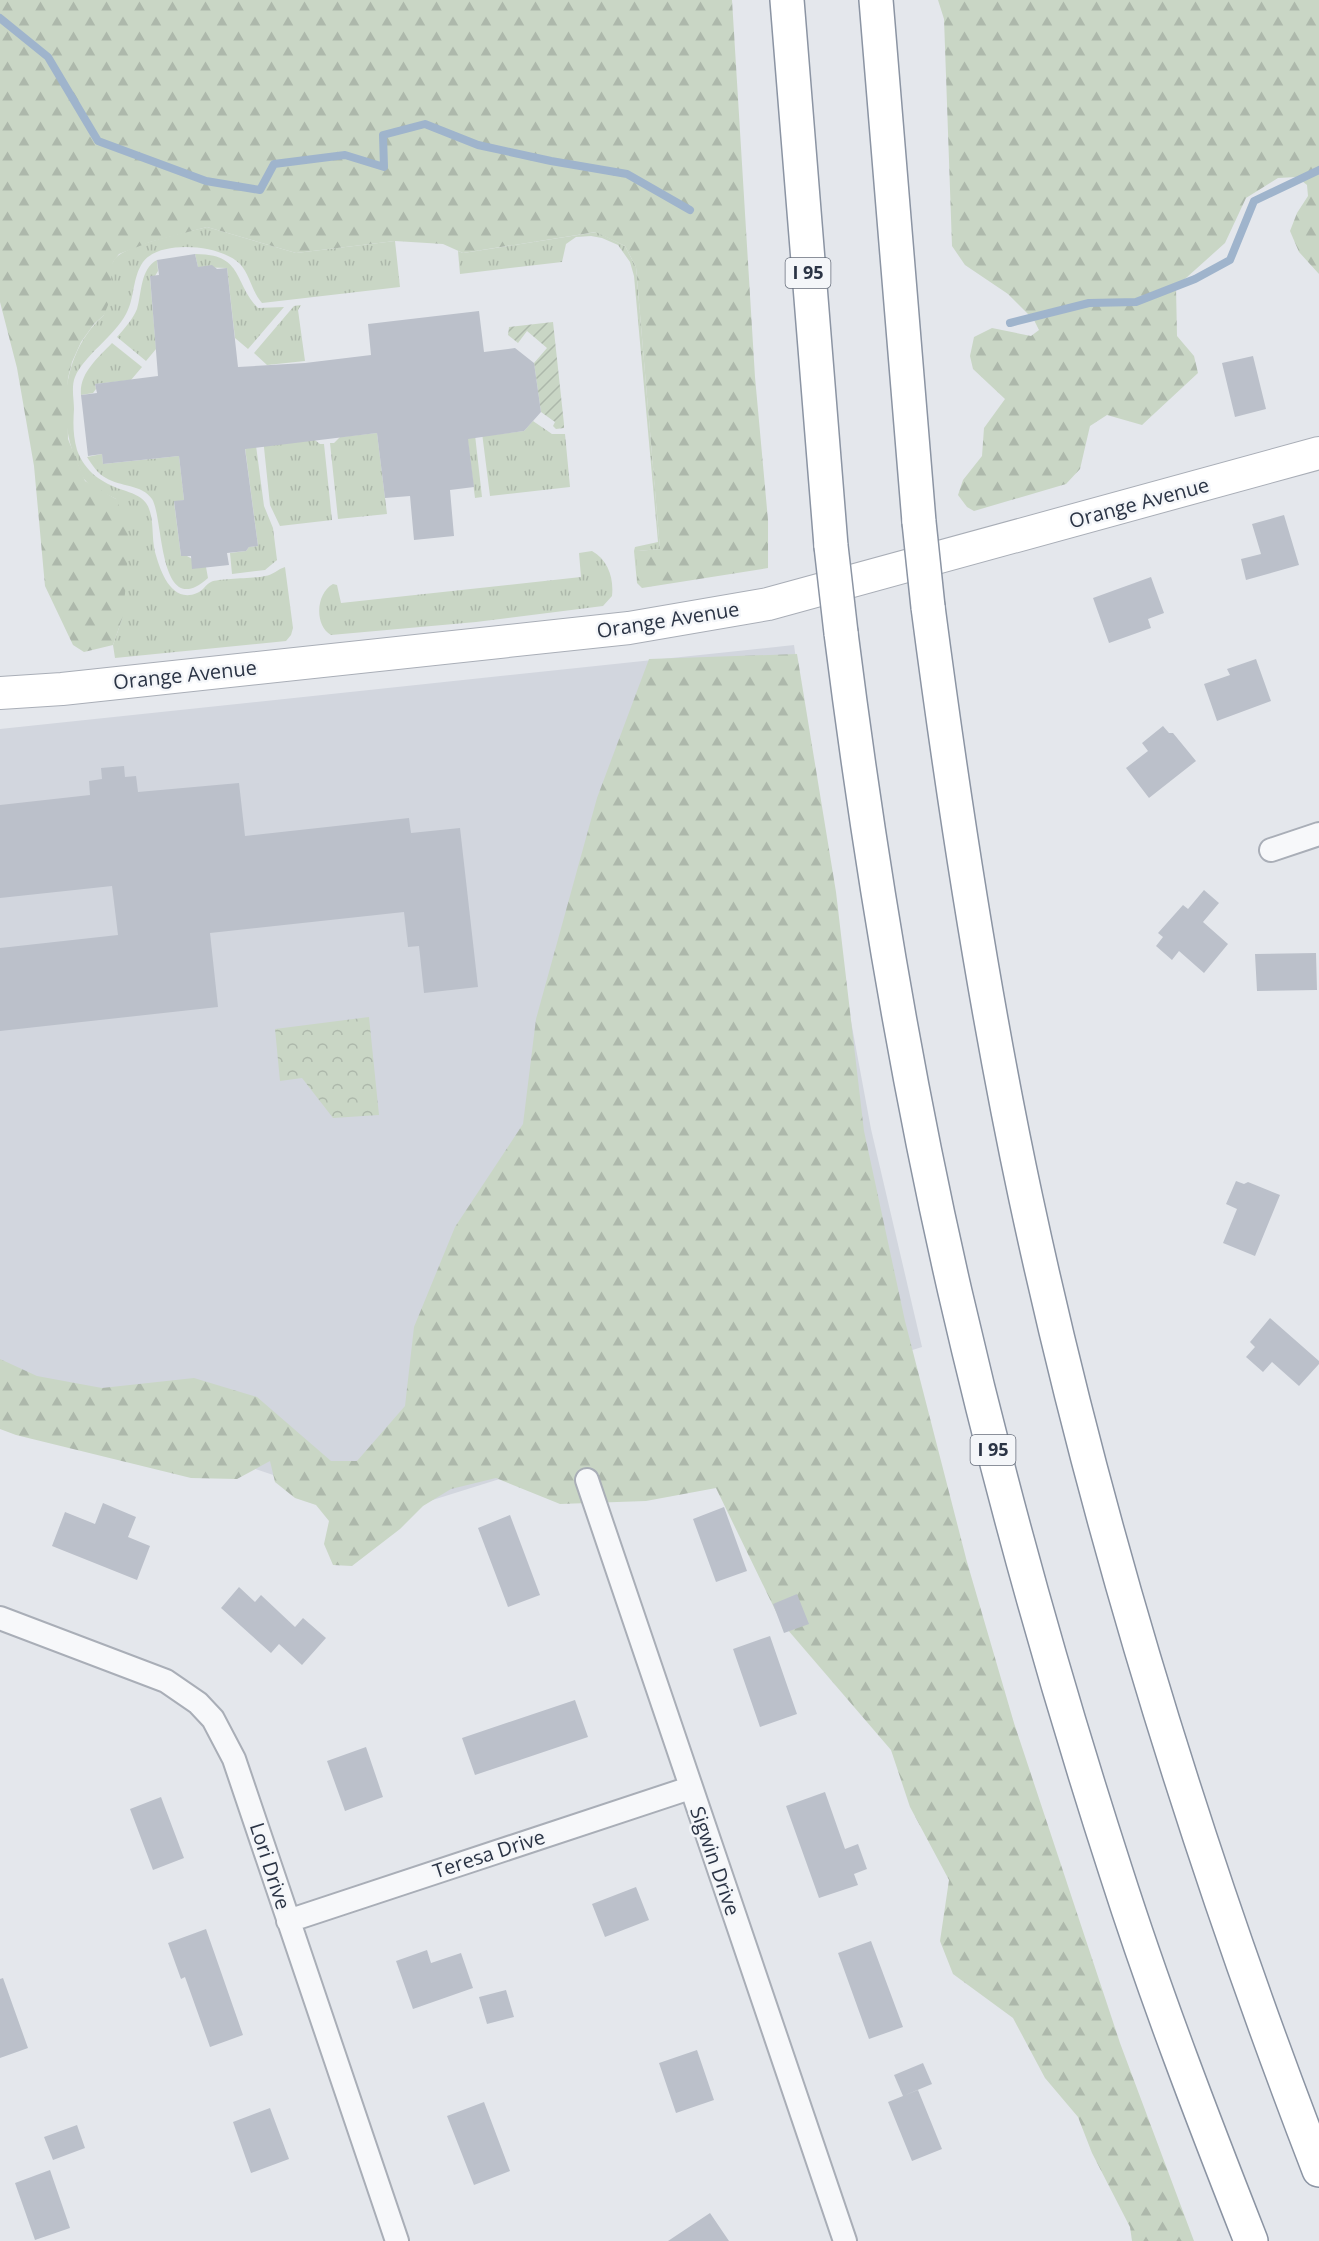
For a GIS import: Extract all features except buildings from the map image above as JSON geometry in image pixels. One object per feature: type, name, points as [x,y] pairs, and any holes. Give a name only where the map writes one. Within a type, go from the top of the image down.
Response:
[{"type":"highway","name":"I 95","points":[[787,0],[831,546],[841,633],[877,891],[911,1081],[954,1290],[1000,1475],[1057,1682],[1117,1875],[1187,2076],[1251,2241]]},
{"type":"highway","points":[[876,0],[928,607],[951,782],[986,993],[1025,1196],[1073,1398],[1123,1587],[1186,1796],[1253,1993],[1319,2170]]},
{"type":"main road","name":"Orange Avenue","points":[[0,693],[629,628],[756,606],[1319,453]]},
{"type":"street","points":[[1271,850],[1319,834]]},
{"type":"street","name":"Sigwin Drive","points":[[587,1480],[845,2241]]},
{"type":"street","name":"Lori Drive","points":[[0,1618],[166,1681],[198,1703],[213,1719],[234,1759],[397,2241]]},
{"type":"street","name":"Teresa Drive","points":[[288,1921],[690,1788]]},
{"type":"shaded area","points":[[794,645],[832,919],[871,1129],[922,1347],[388,1514],[0,1382],[0,729]]},
{"type":"green space","points":[[0,0],[732,0],[755,377],[768,520],[768,568],[642,588],[637,583],[637,551],[660,549],[636,267],[625,246],[596,232],[463,253],[443,244],[395,241],[296,253],[207,227],[150,242],[119,254],[113,262],[108,305],[104,315],[81,342],[72,362],[68,378],[68,439],[85,481],[116,499],[128,526],[127,576],[122,619],[113,645],[84,652],[73,645],[45,586],[34,466],[17,368],[0,302]]},
{"type":"green space","points":[[938,0],[1319,0],[1319,274],[1299,252],[1290,231],[1297,213],[1308,196],[1307,185],[1297,177],[1278,178],[1246,198],[1225,243],[1176,287],[1177,336],[1194,356],[1198,373],[1142,425],[1107,415],[1090,426],[1080,469],[1066,484],[974,511],[967,507],[958,495],[963,480],[982,456],[984,428],[1005,399],[973,369],[970,356],[974,337],[992,328],[1031,336],[1039,330],[1034,320],[1008,294],[965,265],[952,246],[944,19]]},
{"type":"green space","points":[[207,227],[296,253],[395,241],[400,287],[262,303],[240,264],[220,252],[191,247],[176,248],[151,255],[143,262],[139,268],[126,314],[115,330],[79,369],[75,377],[73,424],[80,458],[95,476],[144,500],[151,514],[157,559],[164,576],[174,590],[188,595],[199,592],[215,581],[265,576],[285,567],[293,628],[286,641],[115,658],[113,645],[122,619],[116,499],[91,486],[82,474],[70,444],[67,425],[67,385],[80,347],[90,330],[104,315],[108,279],[114,260],[120,254],[142,244]]},
{"type":"green space","points":[[597,232],[625,246],[636,267],[660,549],[637,551],[637,583],[635,547],[658,542],[634,276],[630,262],[618,245],[602,238],[576,237],[566,244],[562,262],[460,274],[458,251],[463,253]]},
{"type":"green space","points":[[195,254],[211,255],[230,264],[258,308],[284,307],[248,349],[235,338],[227,268],[198,267]]},
{"type":"green space","points":[[157,260],[158,271],[155,276],[150,277],[156,349],[146,361],[117,337],[135,313],[147,269]]},
{"type":"green space","points":[[301,305],[298,310],[305,361],[267,365],[254,353],[294,306]]},
{"type":"green space","points":[[553,322],[564,424],[564,428],[556,429],[553,426],[555,422],[541,412],[534,363],[547,348],[527,331],[518,343],[508,335],[509,327]]},
{"type":"green space","points":[[112,343],[142,367],[131,380],[95,384],[96,389],[93,393],[81,395],[86,373]]},
{"type":"green space","points":[[533,421],[552,434],[565,434],[570,487],[490,496],[481,425],[491,435],[524,431]]},
{"type":"green space","points":[[466,426],[474,426],[482,497],[475,498]]},
{"type":"green space","points":[[377,433],[387,514],[338,519],[330,443],[334,443],[340,437]]},
{"type":"green space","points":[[311,437],[320,444],[324,444],[332,520],[280,526],[270,505],[263,438]]},
{"type":"green space","points":[[255,438],[264,506],[273,528],[277,560],[265,570],[232,574],[230,553],[246,551],[249,547],[258,546],[244,440]]},
{"type":"green space","points":[[102,454],[103,464],[179,456],[184,500],[174,502],[181,556],[187,556],[206,567],[208,578],[192,588],[180,587],[171,578],[152,499],[137,488],[112,481],[100,474],[87,457]]},
{"type":"green space","points":[[592,551],[606,564],[611,576],[612,596],[603,606],[476,622],[331,635],[322,624],[320,617],[320,601],[327,588],[333,584],[337,585],[341,603],[581,577],[579,553]]},
{"type":"green space","points":[[797,654],[836,892],[864,1131],[905,1321],[967,1562],[1014,1723],[1120,2043],[1194,2241],[1132,2241],[1130,2227],[1092,2153],[1078,2117],[1045,2078],[1013,2018],[953,1974],[940,1941],[949,1880],[910,1807],[891,1750],[781,1622],[716,1488],[646,1501],[560,1504],[496,1478],[451,1489],[423,1506],[400,1529],[352,1566],[333,1565],[324,1544],[329,1521],[316,1505],[295,1498],[275,1482],[270,1461],[237,1479],[191,1478],[16,1435],[0,1429],[0,1359],[37,1376],[102,1388],[194,1378],[257,1397],[331,1461],[357,1461],[405,1406],[414,1327],[455,1227],[523,1124],[536,1019],[597,798],[649,659]]},
{"type":"green space","points":[[369,1017],[379,1115],[333,1118],[302,1078],[280,1081],[275,1029]]},
{"type":"waterway","points":[[0,18],[48,57],[98,141],[206,181],[260,190],[274,164],[345,155],[384,167],[383,135],[425,124],[478,145],[627,174],[690,210]]},
{"type":"waterway","points":[[1010,323],[1089,303],[1136,302],[1195,279],[1230,260],[1254,201],[1319,170]]}]
